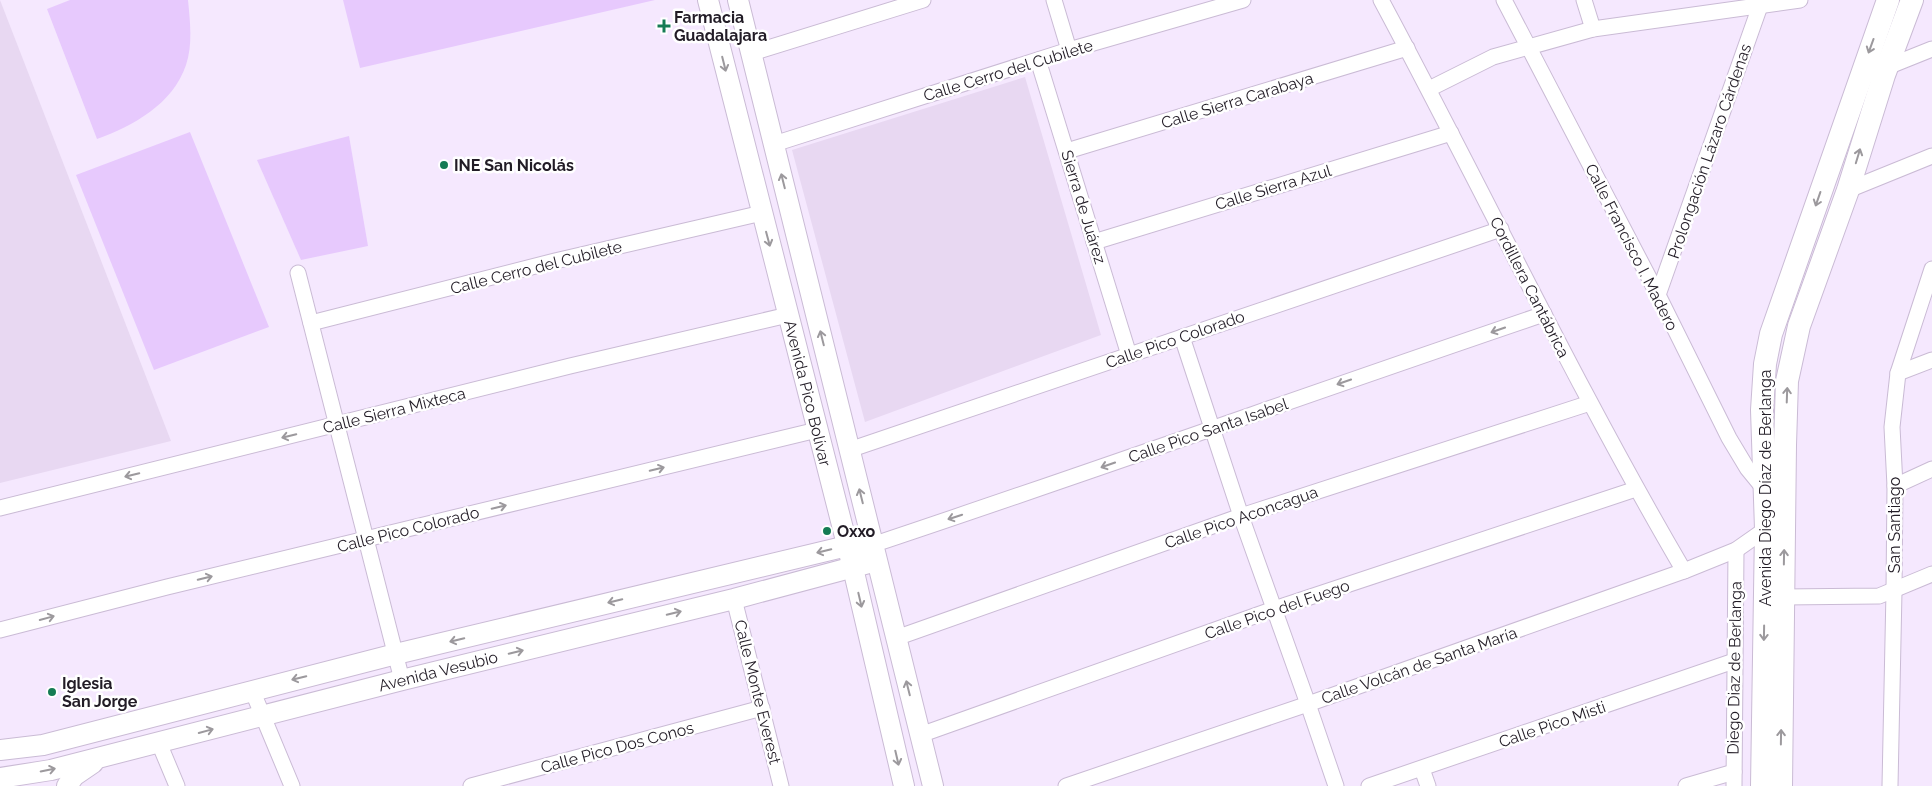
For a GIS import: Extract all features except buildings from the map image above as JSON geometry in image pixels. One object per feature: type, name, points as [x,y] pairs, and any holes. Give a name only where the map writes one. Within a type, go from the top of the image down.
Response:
[{"type":"main road","name":"Avenida Diego Díaz de Berlanga","points":[[1762,786],[1766,530],[1762,410],[1764,364],[1771,334],[1888,0]]},
{"type":"main road","name":"Avenida Diego Díaz de Berlanga","points":[[1781,786],[1787,381],[1799,326],[1848,190],[1887,67],[1912,0]]},
{"type":"street","name":"Avenida Pico Bolívar","points":[[708,0],[847,546],[904,786]]},
{"type":"street","name":"Avenida Pico Bolívar","points":[[738,0],[933,786]]},
{"type":"street","points":[[752,53],[923,0]]},
{"type":"street","points":[[1054,0],[1069,50]]},
{"type":"street","name":"Calle Cerro del Cubilete","points":[[774,144],[1069,50],[1242,0]]},
{"type":"street","name":"Cordillera Cantábrica","points":[[1381,0],[1429,89],[1590,403],[1636,489],[1684,571]]},
{"type":"street","name":"Calle Francisco I. Madero","points":[[1504,0],[1658,296],[1729,438],[1754,477],[1765,490]]},
{"type":"street","points":[[1584,0],[1593,29]]},
{"type":"street","points":[[1429,89],[1492,57],[1593,29],[1800,0]]},
{"type":"street","name":"Prolongación Lázaro Cárdenas","points":[[1658,296],[1760,6]]},
{"type":"street","name":"Calle Sierra Carabaya","points":[[1067,151],[1407,48]]},
{"type":"street","points":[[1860,78],[1932,49]]},
{"type":"street","name":"Sierra de Juárez","points":[[1038,60],[1128,355]]},
{"type":"street","name":"Calle Sierra Azul","points":[[1094,242],[1451,133]]},
{"type":"street","points":[[1848,190],[1932,156]]},
{"type":"street","name":"Calle Cerro del Cubilete","points":[[311,323],[554,261],[762,213]]},
{"type":"street","name":"Calle Pico Colorado","points":[[849,450],[1501,229]]},
{"type":"street","name":"San Santiago","points":[[1890,786],[1894,591],[1892,427],[1898,373],[1932,269]]},
{"type":"street","points":[[298,273],[402,680]]},
{"type":"street","name":"Calle Pico Santa Isabel","points":[[874,553],[1040,490],[1212,428],[1544,314]]},
{"type":"street","name":"Calle Sierra Mixteca","points":[[0,508],[561,368],[788,315]]},
{"type":"street","points":[[1182,337],[1241,516],[1336,786]]},
{"type":"street","points":[[1898,373],[1932,360]]},
{"type":"street","name":"Calle Pico Aconcagua","points":[[896,638],[1241,516],[1590,403]]},
{"type":"street","name":"Calle Pico Colorado","points":[[0,630],[366,538],[817,430]]},
{"type":"street","points":[[1894,486],[1932,470]]},
{"type":"street","name":"Calle Pico del Fuego","points":[[920,735],[1274,609],[1636,489]]},
{"type":"street","name":"Calle Volcán de Santa María","points":[[1066,786],[1308,704],[1684,571],[1736,550],[1766,530]]},
{"type":"street","name":"Avenida Vesubio","points":[[0,750],[43,745],[396,654],[847,546],[874,553]]},
{"type":"street","name":"Diego Diaz de Berlanga","points":[[1734,779],[1736,550]]},
{"type":"street","name":"Avenida Vesubio","points":[[4,778],[51,770],[100,758],[402,680],[734,599],[852,568],[874,553]]},
{"type":"street","points":[[1783,597],[1865,598],[1879,596],[1932,574]]},
{"type":"street","name":"Calle Monte Everest","points":[[734,599],[781,786]]},
{"type":"street","name":"Calle Pico Misti","points":[[1369,786],[1734,661]]},
{"type":"street","points":[[252,690],[292,786]]},
{"type":"street","name":"Calle Pico Dos Conos","points":[[471,786],[762,708]]},
{"type":"street","points":[[159,743],[177,786]]},
{"type":"street","points":[[66,786],[74,776],[100,758]]},
{"type":"street","points":[[1422,769],[1428,786]]},
{"type":"street","points":[[1686,786],[1734,779]]},
{"type":"shaded area","points":[[0,0],[171,441],[0,483]]},
{"type":"shaded area","points":[[70,0],[188,0],[190,49],[180,79],[162,102],[150,112],[111,134],[97,139],[47,9]]},
{"type":"shaded area","points":[[343,0],[655,0],[360,68]]},
{"type":"shaded area","points":[[1025,77],[1101,335],[865,422],[792,150]]},
{"type":"shaded area","points":[[190,132],[269,327],[154,370],[76,175]]},
{"type":"shaded area","points":[[349,136],[368,246],[301,260],[257,160]]},
{"type":"place","name":"Farmacia Guadalajara","points":[[664,26]]},
{"type":"place","name":"INE San Nicolás","points":[[444,165]]},
{"type":"place","name":"Oxxo","points":[[827,531]]},
{"type":"place","name":"Iglesia San Jorge","points":[[52,692]]}]
